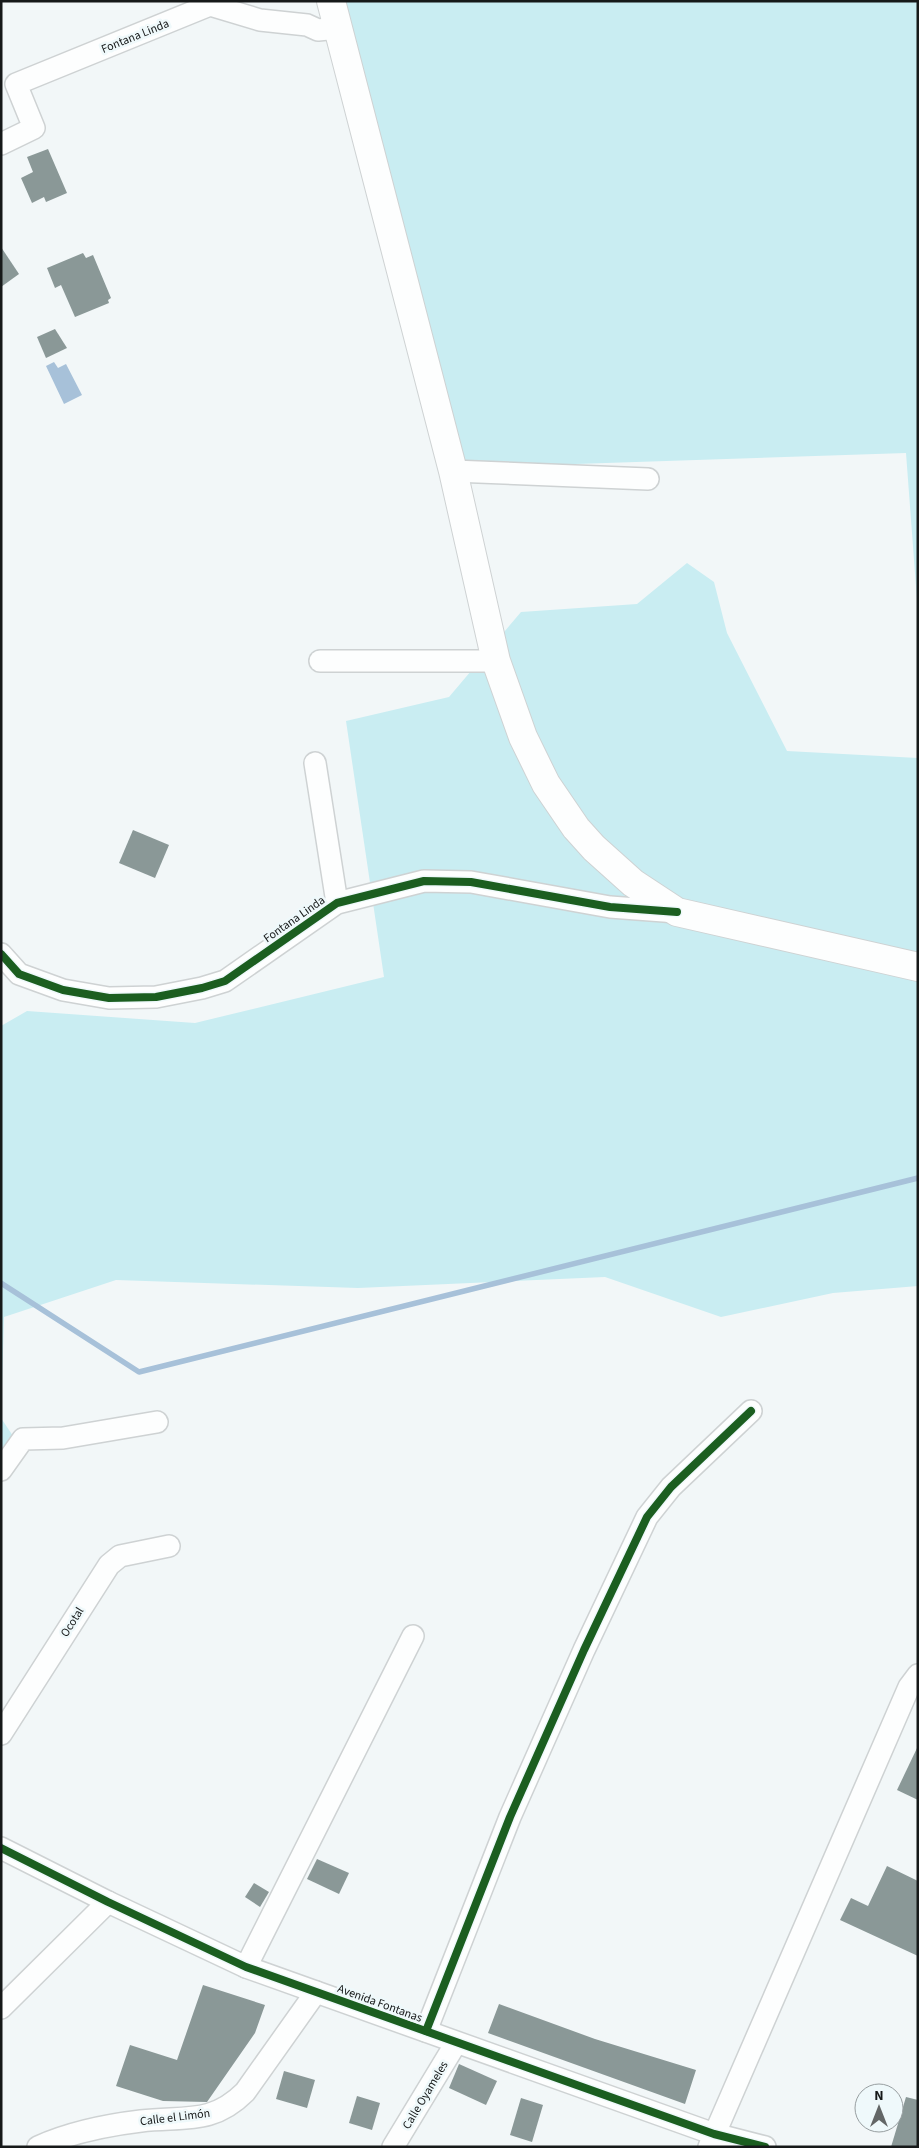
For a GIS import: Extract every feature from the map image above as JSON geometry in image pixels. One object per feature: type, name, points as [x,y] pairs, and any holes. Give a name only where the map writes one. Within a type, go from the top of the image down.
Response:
[{"type":"main road","points":[[331,1],[453,471],[496,661],[523,737],[534,761],[560,806],[594,848],[612,866],[633,883],[677,912],[918,968]]},
{"type":"street","name":"Fontana Linda","points":[[1,144],[34,128],[16,84],[210,5],[260,20],[307,25],[318,30],[338,28]]},
{"type":"street","points":[[453,471],[648,478]]},
{"type":"street","points":[[320,662],[496,661]]},
{"type":"street","points":[[315,763],[337,903]]},
{"type":"street","name":"Fontana Linda","points":[[1,954],[19,974],[63,990],[109,998],[148,998],[179,994],[225,980],[337,903],[424,881],[462,882],[610,907],[677,912]]},
{"type":"street","points":[[426,2031],[510,1817],[584,1650],[647,1517],[671,1486],[751,1411]]},
{"type":"street","points":[[1,1470],[23,1438],[63,1438],[157,1422]]},
{"type":"street","name":"Ocotal","points":[[1,1734],[109,1566],[120,1556],[169,1546]]},
{"type":"street","points":[[246,1967],[413,1636]]},
{"type":"street","points":[[711,2140],[909,1687],[918,1674]]},
{"type":"street","name":"Avenida Fontanas","points":[[1,1848],[108,1902],[246,1967],[426,2031],[711,2140],[765,2147]]},
{"type":"street","points":[[1,2008],[108,1902]]},
{"type":"street","name":"Calle el Limón","points":[[38,2147],[87,2131],[141,2121],[199,2117],[232,2105],[245,2092],[316,1992]]},
{"type":"street","name":"Calle Oyameles","points":[[393,2147],[456,2043]]},
{"type":"shaded area","points":[[335,1],[918,1],[918,613],[906,453],[458,468]]},
{"type":"shaded area","points":[[54,362],[58,368],[66,364],[82,395],[64,404],[46,366]]},
{"type":"shaded area","points":[[687,563],[714,582],[727,633],[787,751],[918,758],[918,1286],[833,1293],[721,1317],[605,1277],[358,1288],[116,1280],[4,1317],[1,1418],[1,1026],[27,1011],[195,1023],[384,977],[346,721],[449,697],[521,612],[637,604]]},
{"type":"shaded area","points":[[1,1418],[15,1439],[1,1460]]},
{"type":"building","points":[[48,149],[67,193],[46,202],[44,197],[32,203],[21,178],[33,172],[27,157]]},
{"type":"building","points":[[1,247],[19,274],[1,287]]},
{"type":"building","points":[[83,253],[86,258],[93,255],[111,298],[108,300],[109,303],[75,317],[61,285],[55,288],[47,268]]},
{"type":"building","points":[[55,329],[67,348],[46,358],[37,337]]},
{"type":"building","points":[[133,830],[169,845],[155,878],[119,863]]},
{"type":"building","points":[[918,1746],[918,1800],[897,1790]]},
{"type":"building","points":[[317,1859],[349,1873],[339,1894],[307,1879]]},
{"type":"building","points":[[887,1866],[918,1881],[918,1956],[840,1920],[851,1898],[868,1906]]},
{"type":"building","points":[[254,1883],[269,1892],[260,1907],[245,1897]]},
{"type":"building","points":[[203,1985],[265,2005],[255,2033],[207,2102],[163,2101],[116,2086],[130,2045],[177,2060]]},
{"type":"building","points":[[499,2004],[595,2039],[696,2070],[685,2104],[488,2033]]},
{"type":"building","points":[[459,2064],[497,2081],[486,2105],[449,2088]]},
{"type":"building","points":[[284,2071],[315,2080],[307,2108],[276,2099]]},
{"type":"building","points":[[357,2096],[380,2103],[372,2130],[349,2123]]},
{"type":"building","points":[[906,2097],[918,2100],[918,2147],[891,2147],[895,2133],[904,2133],[904,2104]]},
{"type":"building","points":[[521,2098],[543,2105],[532,2142],[510,2135]]},
{"type":"waterway","points":[[1,1283],[139,1372],[918,1178]]},
{"type":"cycle path","points":[[1,954],[19,974],[63,990],[109,998],[156,997],[202,988],[225,981],[337,903],[424,881],[471,882],[610,907],[677,912]]},
{"type":"cycle path","points":[[426,2031],[510,1817],[584,1650],[647,1517],[671,1487],[751,1411]]},
{"type":"cycle path","points":[[1,1848],[108,1902],[246,1967],[714,2134],[765,2147]]}]
